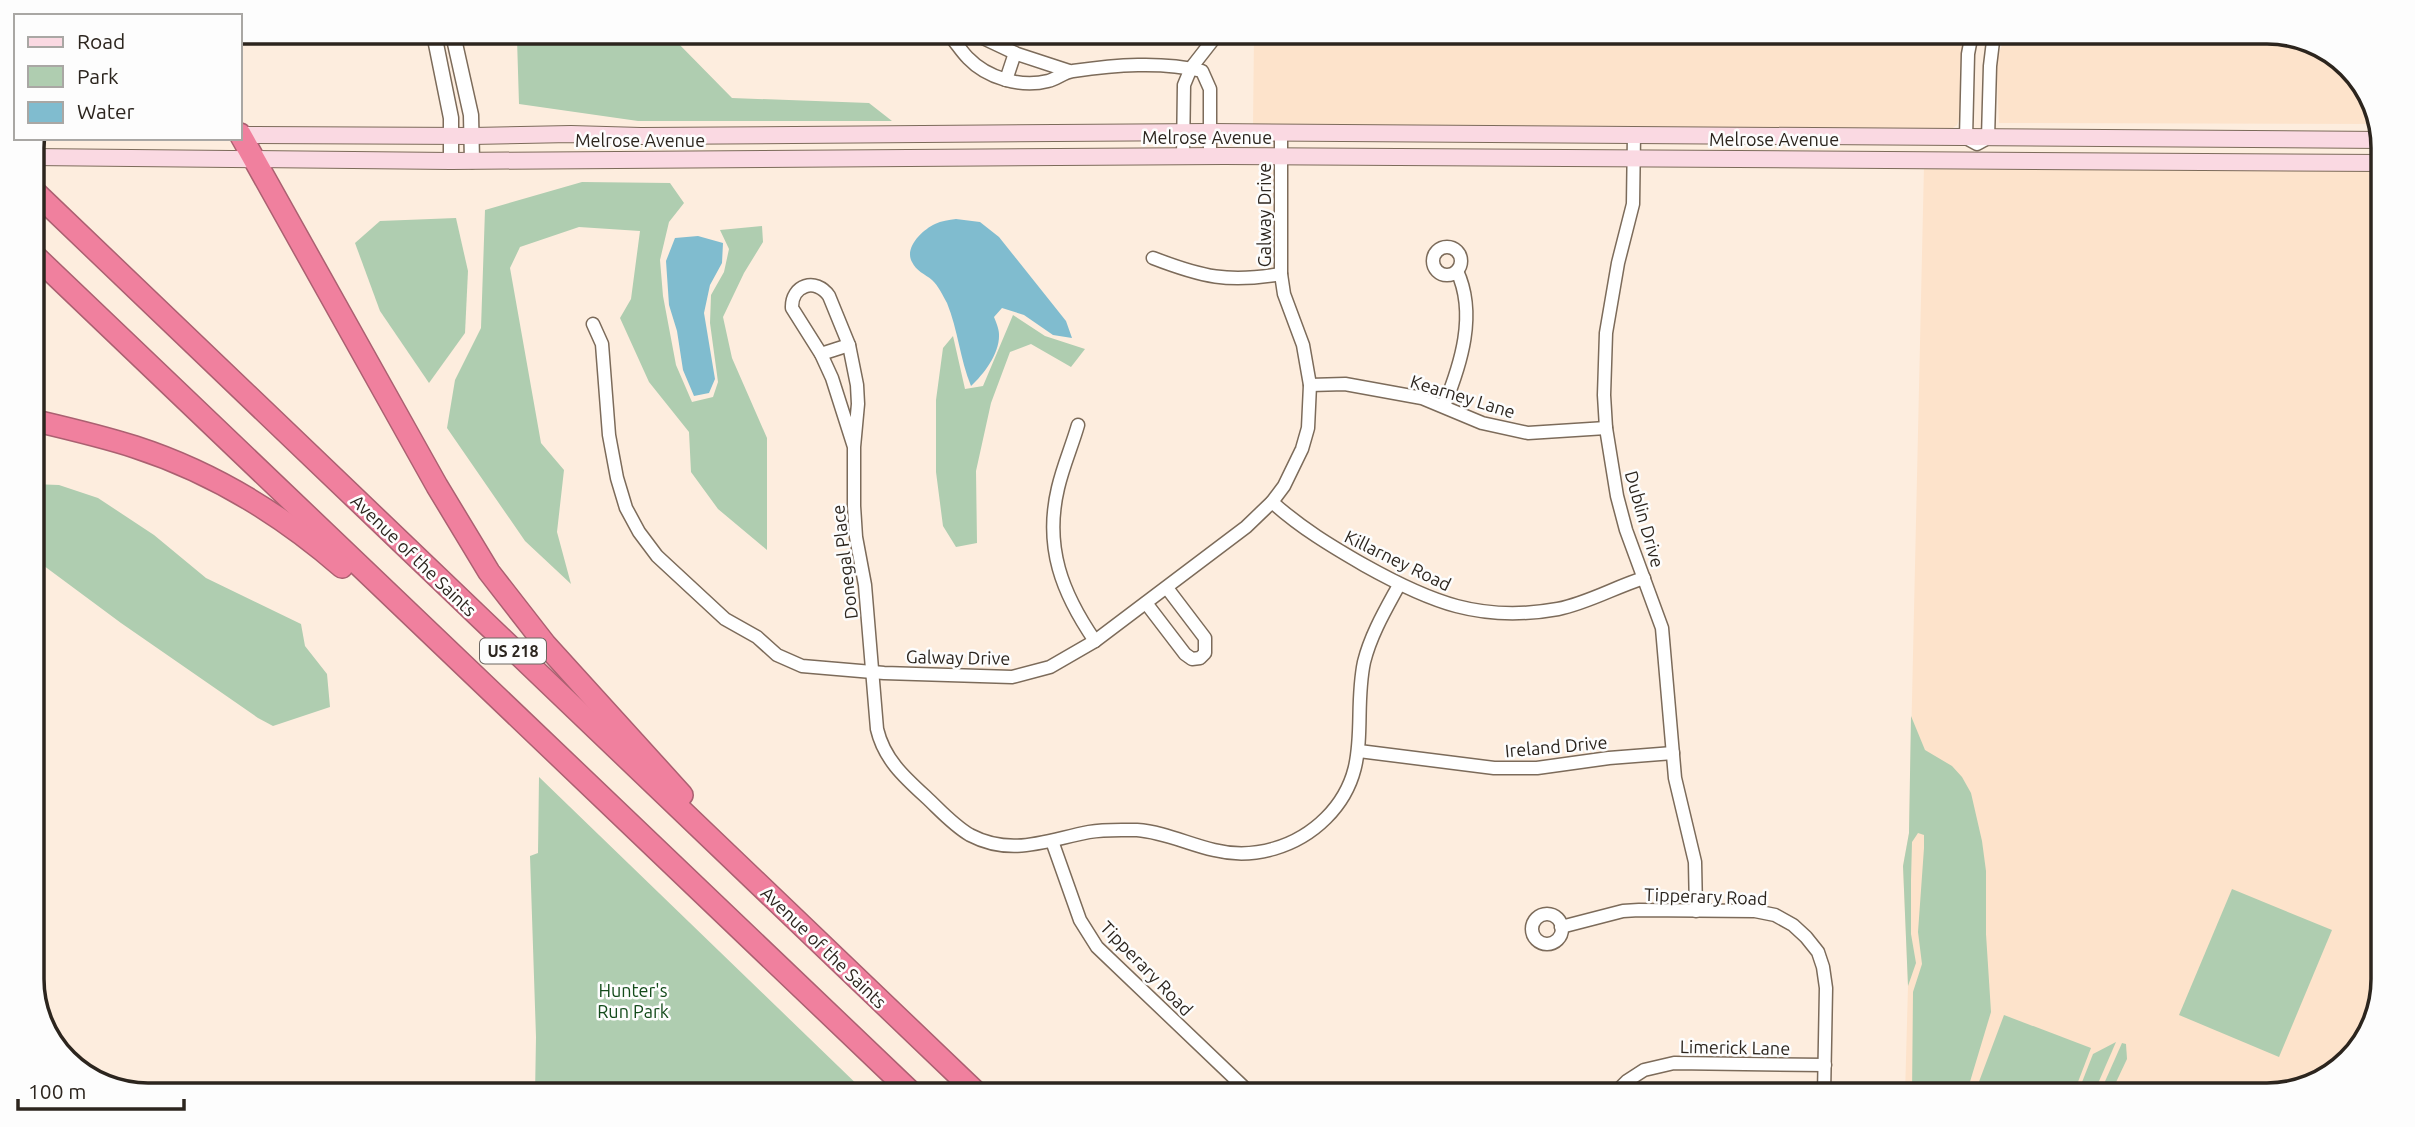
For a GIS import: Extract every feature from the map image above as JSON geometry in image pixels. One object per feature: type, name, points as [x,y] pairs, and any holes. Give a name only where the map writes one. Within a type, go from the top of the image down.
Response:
[{"type":"highway","points":[[242,138],[437,486],[489,572],[545,644],[788,912]]},
{"type":"highway","name":"Avenue of the Saints","points":[[44,200],[966,1083]]},
{"type":"highway","name":"US 218","points":[[44,264],[900,1083]]},
{"type":"highway","points":[[44,423],[124,443],[171,460],[230,488],[287,523],[366,587],[653,846]]},
{"type":"main road","name":"Melrose Avenue","points":[[242,135],[641,136],[1281,132],[2371,140]]},
{"type":"main road","name":"Melrose Avenue","points":[[44,157],[451,162],[1281,156],[2371,163]]},
{"type":"street","points":[[436,44],[451,118],[451,162]]},
{"type":"street","points":[[455,44],[471,115],[472,161]]},
{"type":"street","points":[[957,44],[981,69],[1006,80],[1024,83],[1049,81],[1069,71]]},
{"type":"street","points":[[996,44],[1069,71],[1171,64],[1202,71],[1210,89],[1210,156]]},
{"type":"street","points":[[1183,156],[1184,85],[1191,68],[1210,44]]},
{"type":"street","points":[[1966,138],[1970,44]]},
{"type":"street","points":[[1988,138],[1993,44]]},
{"type":"street","points":[[1006,80],[1015,53]]},
{"type":"street","name":"Galway Drive","points":[[593,324],[603,344],[608,424],[617,478],[626,508],[639,532],[657,556],[725,620],[757,637],[789,662],[816,668],[991,678],[1012,677],[1050,667],[1096,641],[1246,527],[1272,502],[1293,470],[1308,428],[1310,385],[1303,345],[1284,294],[1281,274],[1281,132]]},
{"type":"street","name":"Dublin Drive","points":[[1634,134],[1633,204],[1618,263],[1606,333],[1606,428],[1617,496],[1626,530],[1662,628],[1679,799],[1695,862],[1696,911]]},
{"type":"street","points":[[1153,258],[1186,271],[1224,279],[1281,274]]},
{"type":"street","points":[[1444,405],[1462,355],[1465,327],[1465,300],[1457,271]]},
{"type":"street","name":"Donegal Place","points":[[854,447],[842,406],[821,354],[792,308],[792,301],[802,286],[817,285],[824,289],[849,345],[858,404],[854,447],[856,537],[865,585],[877,729],[886,755],[897,770],[948,819],[971,835],[1004,846],[1021,847],[1092,831],[1113,830],[1166,835],[1228,853],[1264,851],[1282,846],[1313,829],[1338,804],[1348,787],[1359,751],[1364,663],[1377,626],[1399,584]]},
{"type":"street","points":[[821,354],[849,345]]},
{"type":"street","name":"Kearney Lane","points":[[1310,385],[1345,384],[1423,398],[1482,423],[1528,433],[1606,428]]},
{"type":"street","points":[[1078,425],[1058,487],[1053,532],[1055,555],[1067,595],[1077,615],[1096,641]]},
{"type":"street","name":"Killarney Road","points":[[1272,502],[1314,536],[1399,584],[1451,606],[1478,611],[1519,613],[1560,608],[1593,599],[1644,578]]},
{"type":"street","points":[[1146,603],[1185,654],[1192,659],[1200,658],[1205,653],[1205,638],[1167,588]]},
{"type":"street","name":"Ireland Drive","points":[[1359,751],[1494,768],[1537,768],[1673,753]]},
{"type":"street","name":"Tipperary Road","points":[[1052,841],[1080,920],[1097,947],[1238,1083]]},
{"type":"street","name":"Tipperary Road","points":[[1561,927],[1623,911],[1755,911],[1775,915],[1793,925],[1818,952],[1823,967],[1826,988],[1824,1083]]},
{"type":"street","name":"Limerick Lane","points":[[1626,1083],[1644,1070],[1674,1063],[1825,1065]]},
{"type":"shaded area","points":[[1254,44],[1966,44],[1961,73],[1960,116],[1957,125],[1950,130],[1253,126]]},
{"type":"shaded area","points":[[2002,44],[2288,46],[2319,58],[2336,70],[2354,90],[2368,124],[1999,123],[1996,62]]},
{"type":"shaded area","points":[[1924,165],[2371,170],[2371,979],[2369,1000],[2354,1037],[2325,1066],[2301,1078],[2281,1082],[1905,1083],[1908,986],[1903,866],[1909,833]]},
{"type":"green space","points":[[517,44],[679,44],[732,98],[869,103],[892,121],[638,121],[519,104]]},
{"type":"green space","points":[[582,182],[670,183],[684,203],[669,222],[660,260],[663,296],[676,365],[692,402],[713,397],[718,382],[710,323],[711,295],[724,272],[729,249],[720,230],[762,226],[763,242],[744,273],[723,317],[732,358],[767,438],[767,550],[718,509],[691,472],[689,432],[649,382],[620,318],[631,299],[640,231],[579,227],[520,247],[510,268],[541,443],[564,470],[557,532],[571,584],[525,541],[447,428],[455,380],[481,328],[485,210]]},
{"type":"green space","points":[[456,218],[468,271],[465,333],[429,383],[380,311],[355,243],[380,221]]},
{"type":"green space","points":[[1013,315],[1045,336],[1085,349],[1071,367],[1031,344],[1010,352],[991,403],[976,471],[977,543],[956,547],[943,526],[936,472],[936,400],[943,348],[953,336],[965,389],[983,386]]},
{"type":"green space","points":[[44,484],[59,485],[98,498],[154,535],[206,578],[301,624],[305,646],[327,674],[330,707],[273,726],[121,623],[44,566]]},
{"type":"green space","points":[[1911,716],[1925,750],[1952,766],[1962,777],[1971,793],[1982,841],[1986,871],[1986,934],[1991,1012],[1970,1083],[1912,1083],[1913,992],[1922,964],[1918,932],[1924,835],[1918,833],[1912,842],[1911,934],[1916,963],[1908,986],[1903,866],[1909,833]]},
{"type":"green space","name":"Hunter's Run Park","points":[[539,777],[856,1083],[535,1083],[530,856],[538,853]]},
{"type":"green space","points":[[2232,889],[2332,930],[2279,1057],[2179,1015]]},
{"type":"green space","points":[[2004,1015],[2091,1048],[2078,1083],[1978,1083]]},
{"type":"green space","points":[[2116,1042],[2098,1083],[2082,1083],[2093,1054]]},
{"type":"green space","points":[[2122,1043],[2126,1044],[2127,1059],[2116,1083],[2104,1083]]},
{"type":"water","points":[[956,219],[980,222],[999,237],[1066,321],[1072,338],[1053,335],[1024,315],[1002,308],[994,317],[999,341],[994,356],[971,386],[947,303],[932,280],[916,268],[910,257],[912,245],[925,230],[937,223]]},
{"type":"water","points":[[698,236],[723,243],[722,263],[710,285],[704,313],[715,379],[709,393],[694,396],[683,370],[677,331],[669,305],[666,261],[675,238]]}]
